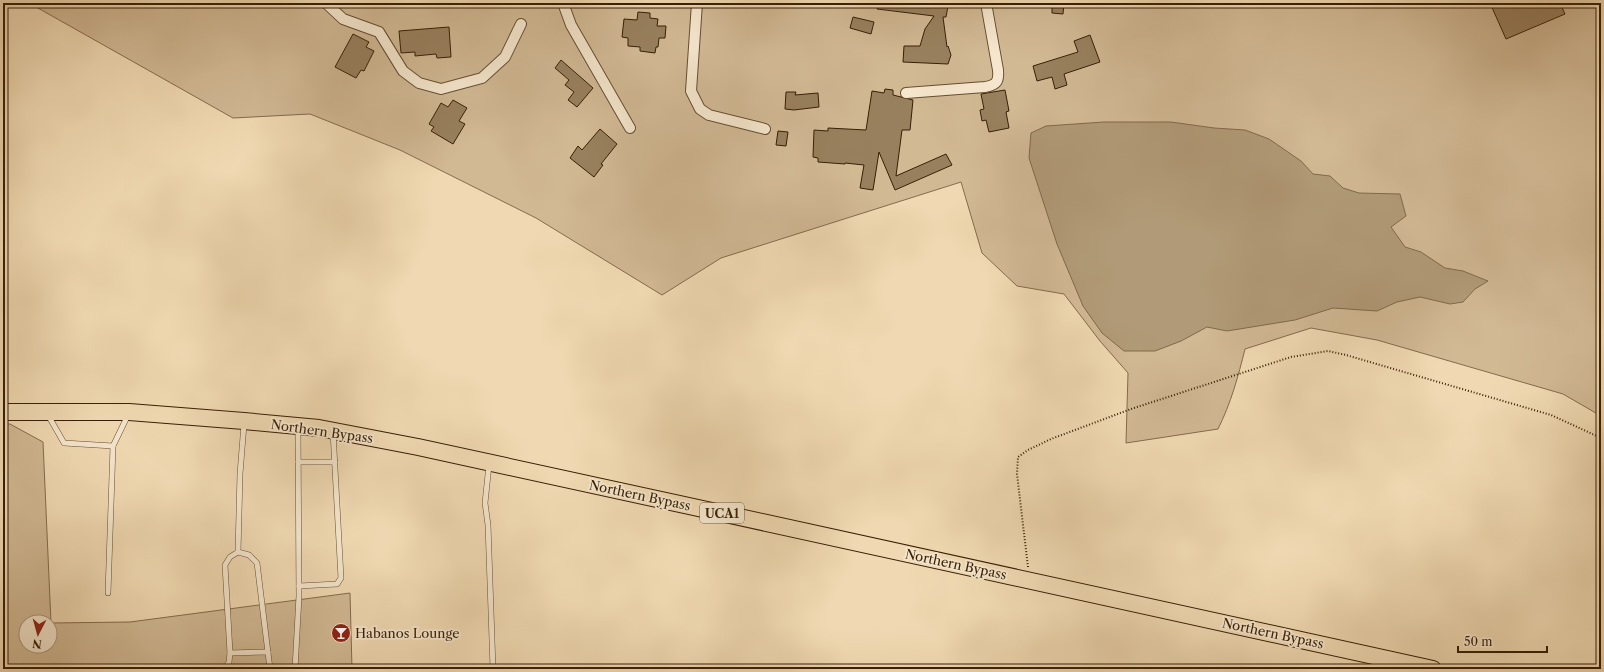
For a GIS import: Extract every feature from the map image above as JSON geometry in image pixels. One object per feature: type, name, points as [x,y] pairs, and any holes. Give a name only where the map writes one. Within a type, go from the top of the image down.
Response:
[{"type":"main road","name":"Northern Bypass","points":[[3,412],[129,412],[298,426],[333,431],[489,462],[1433,669]]},
{"type":"street","points":[[326,3],[343,19],[378,32],[403,71],[408,75],[419,83],[441,89],[482,78],[505,57],[521,24]]},
{"type":"street","points":[[563,3],[570,25],[630,128]]},
{"type":"street","points":[[697,3],[691,91],[700,109],[709,115],[766,129]]},
{"type":"street","points":[[906,93],[985,88],[994,86],[999,78],[986,3]]},
{"type":"lane","points":[[47,412],[64,444],[112,446]]},
{"type":"lane","points":[[108,593],[112,446],[129,412]]},
{"type":"lane","points":[[238,552],[240,474],[244,421]]},
{"type":"lane","points":[[295,669],[299,586],[298,426]]},
{"type":"lane","points":[[299,586],[337,584],[341,578],[333,431]]},
{"type":"lane","points":[[298,462],[335,462]]},
{"type":"lane","points":[[489,462],[485,503],[488,526],[493,669]]},
{"type":"lane","points":[[225,669],[229,662],[230,653],[225,565],[230,557],[238,552],[249,555],[257,563],[270,669]]},
{"type":"lane","points":[[230,653],[268,652]]},
{"type":"path","points":[[1030,580],[1017,474],[1018,457],[1028,450],[1051,439],[1131,409],[1291,357],[1328,351],[1551,416],[1601,438]]},
{"type":"shaded area","points":[[29,3],[1601,3],[1601,416],[1563,394],[1377,340],[1311,328],[1245,349],[1234,390],[1218,429],[1126,443],[1128,373],[1100,341],[1064,294],[1017,286],[982,253],[961,182],[721,258],[662,295],[536,218],[400,150],[310,114],[233,118]]},
{"type":"shaded area","points":[[1104,122],[1171,122],[1214,128],[1245,130],[1269,139],[1301,161],[1313,174],[1330,176],[1343,188],[1359,193],[1400,194],[1406,216],[1391,227],[1405,247],[1421,252],[1445,268],[1463,271],[1488,281],[1475,289],[1463,302],[1450,304],[1420,297],[1397,302],[1377,311],[1333,308],[1295,320],[1227,331],[1207,327],[1181,341],[1155,351],[1124,351],[1102,333],[1083,306],[1057,244],[1029,158],[1031,133],[1046,126]]},
{"type":"shaded area","points":[[3,424],[10,424],[43,442],[51,614],[18,614],[18,654],[58,654],[58,623],[130,622],[350,593],[352,669],[3,669]]},
{"type":"building","points":[[878,3],[921,3],[942,4],[948,6],[946,17],[943,17],[947,47],[948,46],[951,55],[948,64],[903,62],[904,46],[920,46],[925,29],[934,16],[877,9]]},
{"type":"building","points":[[1052,3],[1064,3],[1063,14],[1052,13]]},
{"type":"building","points":[[1490,3],[1560,3],[1565,14],[1506,39]]},
{"type":"building","points":[[638,12],[650,13],[650,18],[658,19],[657,26],[666,26],[665,38],[659,38],[658,47],[656,47],[655,53],[640,51],[640,47],[628,46],[628,38],[622,37],[624,19],[637,20]]},
{"type":"building","points":[[853,17],[874,22],[871,34],[850,28]]},
{"type":"building","points":[[449,27],[451,57],[437,58],[436,54],[415,56],[415,52],[401,53],[399,31]]},
{"type":"building","points":[[353,34],[369,42],[366,47],[374,51],[364,71],[361,70],[356,78],[335,67]]},
{"type":"building","points":[[1090,35],[1100,62],[1064,74],[1067,85],[1055,89],[1052,77],[1037,81],[1033,66],[1078,52],[1074,41]]},
{"type":"building","points":[[561,60],[593,88],[577,107],[568,100],[574,92],[565,85],[569,80],[555,68]]},
{"type":"building","points":[[885,89],[893,90],[893,95],[913,100],[910,130],[902,130],[896,176],[946,154],[952,165],[895,190],[879,152],[873,190],[860,188],[864,165],[818,162],[818,158],[813,157],[814,130],[828,131],[828,128],[866,130],[872,91],[884,93]]},
{"type":"building","points":[[1005,90],[1009,111],[1006,112],[1009,128],[989,132],[986,120],[982,121],[980,110],[984,109],[981,94]]},
{"type":"building","points":[[786,92],[796,92],[795,95],[818,93],[819,107],[794,110],[785,109]]},
{"type":"building","points":[[453,100],[467,108],[459,121],[465,124],[453,144],[431,131],[434,127],[429,124],[441,103],[448,107]]},
{"type":"building","points":[[600,129],[617,144],[601,164],[603,165],[594,177],[570,158],[578,146],[582,150]]},
{"type":"building","points":[[778,131],[788,132],[786,146],[776,145]]},
{"type":"place","name":"Habanos Lounge","points":[[341,633]]}]
